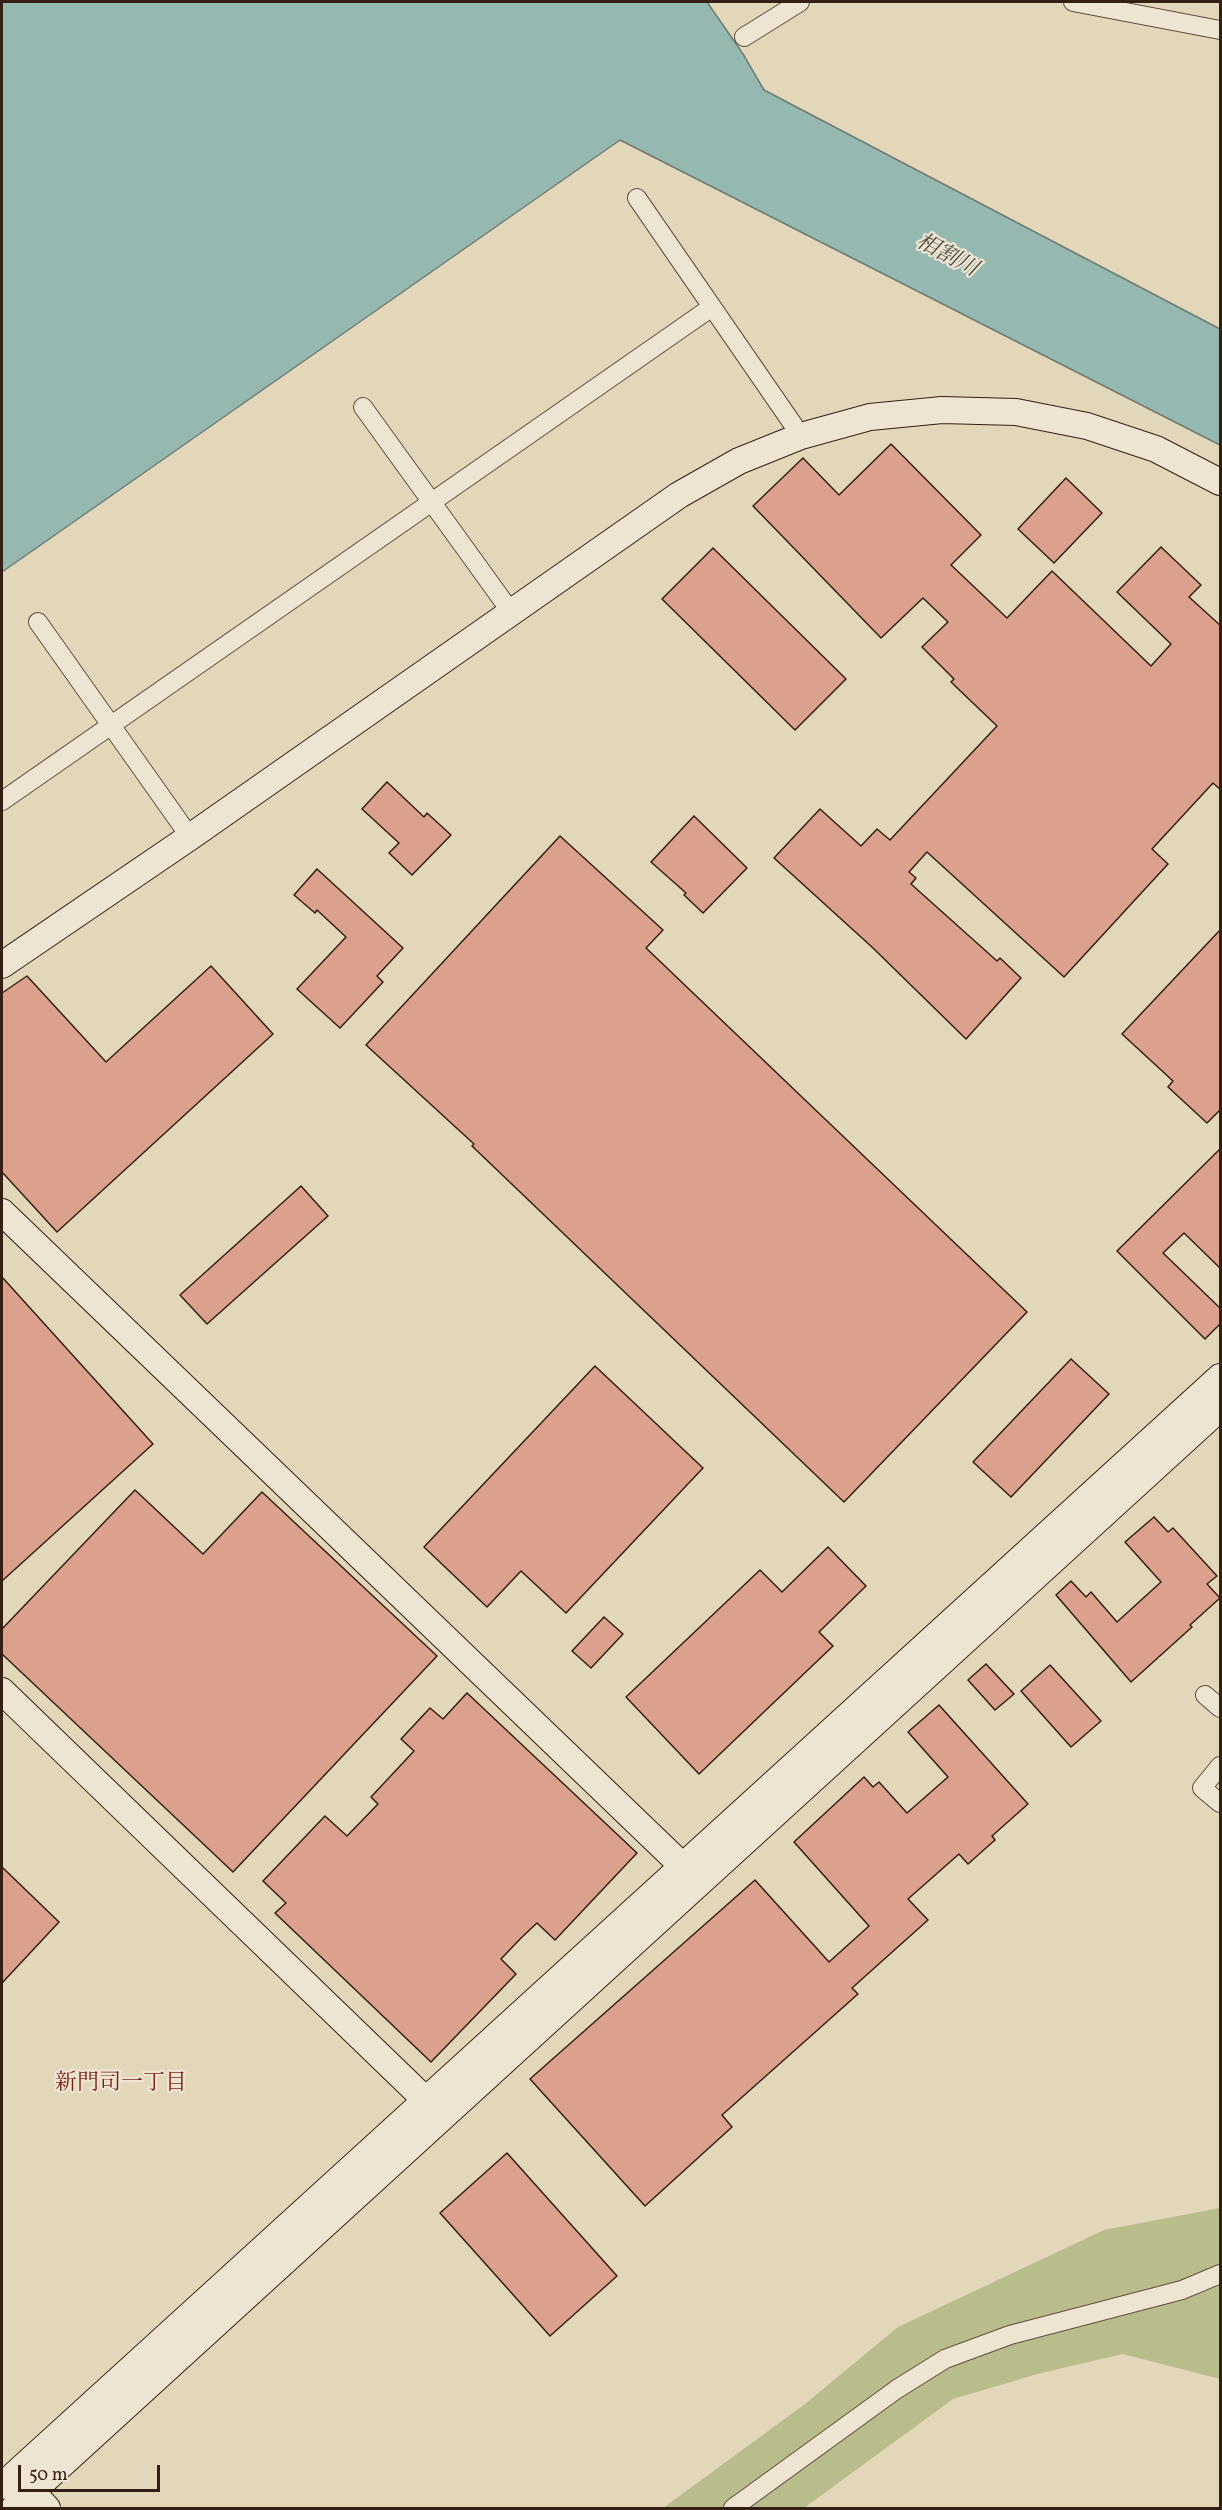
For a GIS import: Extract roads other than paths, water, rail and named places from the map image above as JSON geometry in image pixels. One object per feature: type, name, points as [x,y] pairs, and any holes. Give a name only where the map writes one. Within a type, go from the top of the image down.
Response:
[{"type":"street","points":[[744,37],[800,2]]},
{"type":"street","points":[[1073,2],[1221,30]]},
{"type":"street","points":[[637,198],[801,436]]},
{"type":"street","points":[[2,801],[712,307]]},
{"type":"street","points":[[363,407],[511,612]]},
{"type":"street","points":[[2,965],[190,837],[679,495],[739,461],[801,436],[870,417],[942,410],[1016,412],[1087,426],[1146,446],[1221,482]]},
{"type":"street","points":[[38,622],[190,837]]},
{"type":"street","points":[[2,1212],[692,1875]]},
{"type":"street","points":[[692,1875],[1221,1377]]},
{"type":"street","points":[[22,2494],[435,2109],[692,1875],[1221,1408]]},
{"type":"street","points":[[1205,1695],[1221,1708]]},
{"type":"street","points":[[4,1699],[435,2109]]},
{"type":"street","points":[[1221,1766],[1202,1788],[1221,1803]]},
{"type":"street","points":[[733,2508],[897,2389],[945,2359],[1010,2335],[1182,2290],[1221,2274]]},
{"type":"water","name":"相割川","points":[[2,2],[707,2],[743,54],[764,90],[1220,329],[1220,445],[620,140],[2,572]]},
{"type":"district","name":"新門司一丁目","points":[[121,2085]]}]
